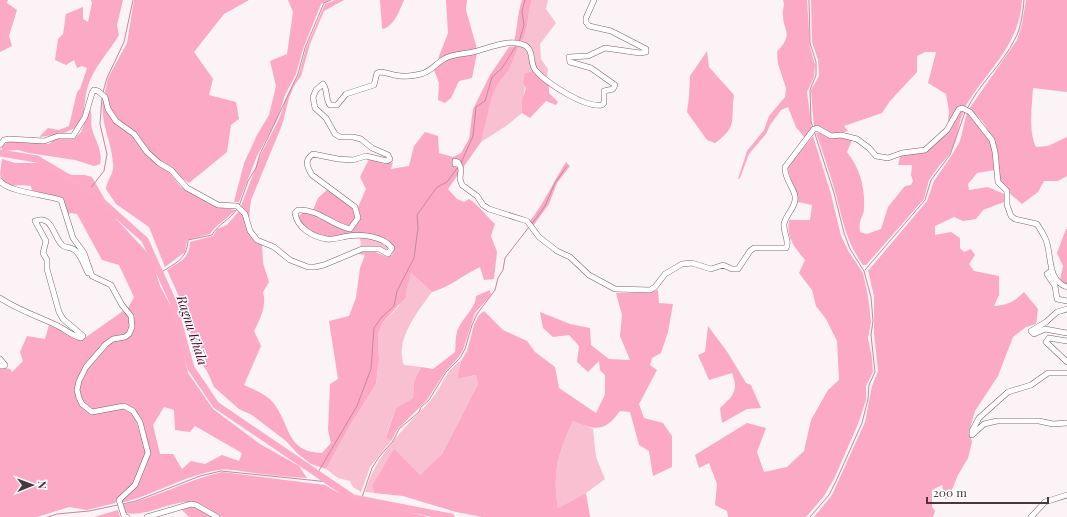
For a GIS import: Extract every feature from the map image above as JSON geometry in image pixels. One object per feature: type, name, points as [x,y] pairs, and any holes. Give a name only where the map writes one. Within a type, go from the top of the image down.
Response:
[{"type":"street","points":[[0,145],[4,140],[9,139],[44,141],[58,136],[73,136],[85,118],[92,93],[94,90],[98,91],[105,98],[108,109],[116,121],[134,134],[147,152],[159,163],[170,170],[180,182],[187,188],[218,205],[237,206],[245,214],[248,227],[257,240],[274,247],[290,260],[308,267],[315,267],[362,249],[379,249],[388,254],[392,248],[383,241],[359,236],[328,239],[303,229],[296,219],[296,213],[298,210],[309,210],[344,228],[350,229],[358,218],[355,207],[312,175],[308,169],[308,157],[313,154],[345,160],[366,156],[387,161],[390,159],[388,155],[372,148],[361,139],[353,137],[340,137],[335,134],[326,118],[315,108],[313,97],[316,90],[323,84],[327,90],[328,102],[330,105],[337,105],[346,94],[374,85],[375,77],[380,72],[402,76],[421,74],[432,70],[443,59],[449,56],[474,52],[495,46],[518,44],[525,46],[530,52],[535,70],[549,81],[572,96],[589,104],[602,104],[604,103],[604,91],[613,89],[615,85],[591,68],[570,62],[569,57],[588,56],[605,48],[640,53],[646,52],[646,49],[612,31],[589,26],[586,22],[586,18],[594,0]]},
{"type":"street","points":[[458,164],[461,169],[460,179],[462,185],[477,196],[484,205],[489,209],[528,221],[539,238],[557,251],[570,257],[589,275],[615,289],[650,290],[655,287],[665,274],[682,264],[692,263],[711,269],[723,264],[732,269],[738,269],[750,251],[754,248],[786,248],[788,242],[784,225],[786,218],[795,203],[795,197],[785,172],[785,167],[814,129],[816,128],[831,136],[841,135],[857,139],[869,148],[876,156],[888,158],[902,153],[925,150],[947,130],[959,109],[962,108],[970,112],[992,140],[995,152],[998,182],[1007,192],[1007,205],[1011,216],[1015,219],[1037,224],[1048,247],[1051,271],[1062,285],[1067,287]]},
{"type":"street","points":[[0,181],[3,185],[8,187],[61,200],[73,238],[84,253],[92,276]]},
{"type":"street","points":[[0,298],[16,308],[82,338],[83,336],[63,319],[59,312],[47,269],[47,260],[43,253],[46,241],[35,221],[40,219],[46,220],[62,245],[76,251],[88,273],[111,285],[122,305],[131,316],[132,327],[129,334],[125,337],[113,339],[86,367],[81,374],[77,390],[82,404],[86,409],[92,412],[101,412],[124,406],[133,411],[140,422],[148,453],[135,485],[119,500],[124,516],[127,517]]},
{"type":"street","points":[[1051,271],[1047,274],[1055,286],[1057,299],[1067,301]]},
{"type":"street","points":[[1067,309],[1057,312],[1046,322],[1031,331],[1034,334],[1045,329],[1067,333]]},
{"type":"street","points":[[1067,341],[1049,338],[1046,342],[1067,362]]},
{"type":"street","points":[[0,359],[5,365],[0,366]]},
{"type":"street","points":[[1067,373],[1048,373],[1031,385],[1008,392],[979,418],[972,431],[972,435],[984,424],[997,421],[1039,421],[1053,424],[1067,423]]},
{"type":"street","points":[[1031,517],[1045,502],[1067,495]]},
{"type":"street","points":[[147,517],[191,504],[196,505],[217,517]]},
{"type":"shaded area","points":[[0,0],[8,0],[7,3],[17,10],[9,36],[12,46],[0,52]]},
{"type":"shaded area","points":[[91,0],[123,0],[117,25],[119,35],[89,82],[84,112],[77,127],[62,134],[39,137],[48,128],[59,130],[69,126],[77,92],[80,89],[87,68],[82,66],[77,68],[74,60],[66,65],[55,60],[58,39],[63,34],[66,14],[83,7],[83,19],[88,22],[92,3]]},
{"type":"shaded area","points":[[134,0],[249,0],[224,14],[194,52],[213,79],[209,95],[236,102],[239,119],[231,125],[227,152],[189,183],[180,177],[172,167],[158,160],[150,152],[137,133],[118,119],[107,103],[105,92],[108,78],[127,43]]},
{"type":"shaded area","points":[[288,0],[330,0],[321,4],[303,49],[296,74],[285,95],[277,120],[257,156],[239,202],[234,202],[244,163],[257,135],[269,115],[276,86],[270,61],[287,54],[293,12]]},
{"type":"shaded area","points":[[335,0],[344,0],[324,11],[310,44],[301,76],[294,86],[289,98],[282,125],[251,200],[249,219],[241,206],[261,154],[279,119],[287,96],[299,74],[306,48],[325,4]]},
{"type":"shaded area","points":[[380,0],[404,0],[394,20],[384,29],[382,28]]},
{"type":"shaded area","points":[[446,0],[467,0],[466,10],[477,49],[438,59],[448,33]]},
{"type":"shaded area","points":[[522,0],[532,0],[527,27],[521,43],[514,41]]},
{"type":"shaded area","points":[[532,0],[548,0],[546,9],[556,23],[540,44],[541,59],[548,69],[547,78],[534,64],[534,59],[531,52],[521,43],[527,27]]},
{"type":"shaded area","points":[[783,0],[807,0],[810,47],[815,65],[814,77],[807,92],[812,130],[805,138],[796,127],[788,107],[781,110],[770,125],[766,134],[749,154],[740,178],[738,179],[747,151],[764,130],[769,116],[785,97],[786,88],[778,64],[777,52],[787,36],[783,19]]},
{"type":"shaded area","points":[[811,0],[1022,0],[1020,16],[1009,44],[965,107],[959,107],[951,122],[948,122],[949,111],[946,94],[928,83],[936,52],[925,52],[917,56],[917,72],[890,101],[882,113],[844,126],[848,131],[832,135],[814,128],[811,90],[819,76],[818,60],[812,42]]},
{"type":"shaded area","points":[[1026,0],[1067,0],[1067,92],[1033,88],[1031,126],[1036,147],[1048,146],[1067,137],[1067,176],[1058,181],[1044,181],[1038,192],[1022,204],[1004,187],[1000,180],[992,138],[986,126],[969,109],[1017,40],[1022,24]]},
{"type":"shaded area","points":[[519,46],[526,49],[528,52],[533,71],[525,73],[522,113],[506,126],[481,142],[493,94],[498,84],[509,70]]},
{"type":"shaded area","points":[[519,46],[509,70],[498,84],[493,94],[481,142],[448,189],[457,199],[464,202],[469,199],[495,224],[491,236],[497,252],[494,279],[484,280],[480,267],[445,287],[432,292],[411,273],[406,291],[406,297],[383,322],[378,334],[379,360],[376,384],[349,427],[326,469],[311,464],[297,453],[286,441],[252,415],[239,409],[214,387],[207,371],[192,351],[192,339],[181,301],[167,270],[180,262],[186,256],[190,242],[213,236],[217,229],[227,225],[239,211],[243,215],[248,230],[262,244],[263,263],[269,282],[263,292],[264,302],[261,317],[254,331],[261,346],[244,385],[261,393],[272,401],[291,437],[296,443],[302,448],[311,452],[322,453],[331,443],[328,430],[330,384],[338,379],[329,321],[349,316],[356,298],[360,268],[365,255],[355,253],[373,251],[387,257],[392,255],[394,250],[391,244],[376,238],[329,238],[323,236],[303,227],[297,217],[304,212],[310,212],[352,230],[359,221],[358,207],[366,189],[360,177],[369,159],[385,164],[393,162],[391,169],[409,166],[414,146],[425,132],[438,136],[439,153],[453,157],[461,153],[469,139],[473,109],[490,75],[509,47]]},
{"type":"shaded area","points":[[707,51],[709,67],[734,95],[731,127],[723,137],[715,143],[707,140],[687,112],[690,76]]},
{"type":"shaded area","points":[[477,53],[472,78],[459,81],[451,98],[445,103],[438,100],[439,83],[434,70],[445,59]]},
{"type":"shaded area","points":[[533,71],[549,85],[549,93],[558,102],[556,105],[546,101],[530,118],[522,113],[522,99],[526,89],[523,83],[525,73]]},
{"type":"shaded area","points":[[103,98],[107,111],[133,135],[146,154],[167,170],[181,187],[210,204],[236,210],[210,234],[187,240],[185,252],[165,267],[149,227],[116,204],[106,189],[113,167],[112,154],[104,124],[102,108]]},
{"type":"shaded area","points":[[90,109],[92,129],[101,159],[100,164],[94,166],[75,160],[18,150],[2,151],[2,146],[8,142],[22,141],[49,144],[55,139],[74,139],[81,132]]},
{"type":"shaded area","points":[[961,110],[964,111],[955,142],[949,155],[929,180],[924,199],[866,265],[863,265],[848,238],[824,154],[816,133],[821,132],[852,140],[847,152],[852,158],[861,178],[864,192],[864,208],[860,221],[860,232],[867,234],[881,229],[888,207],[905,186],[911,185],[913,181],[911,175],[912,165],[898,165],[900,157],[906,154],[927,151]]},
{"type":"shaded area","points":[[967,112],[992,143],[995,170],[977,173],[968,184],[969,190],[988,187],[1004,194],[1004,202],[983,210],[976,219],[963,221],[954,217],[935,226],[935,235],[951,232],[960,238],[960,248],[964,252],[971,249],[975,255],[969,264],[974,271],[999,276],[999,295],[994,306],[1003,305],[1010,302],[1024,292],[1038,309],[1036,324],[1026,327],[1013,337],[998,376],[975,411],[969,432],[972,442],[968,458],[958,475],[949,497],[945,499],[942,485],[932,490],[932,507],[935,511],[933,517],[814,517],[832,495],[865,422],[872,386],[878,371],[874,333],[874,296],[868,271],[927,201],[934,181],[960,141]]},
{"type":"shaded area","points":[[813,136],[831,194],[841,236],[849,252],[863,273],[868,296],[871,322],[868,338],[873,372],[866,386],[866,400],[858,424],[834,479],[824,496],[806,517],[728,517],[727,511],[715,505],[717,484],[709,463],[699,468],[695,455],[747,423],[766,428],[757,452],[764,472],[787,467],[804,451],[811,420],[828,390],[839,380],[837,341],[826,319],[816,306],[812,290],[799,273],[805,260],[792,242],[788,226],[789,220],[810,220],[812,205],[798,202],[788,167]]},
{"type":"shaded area","points":[[2,159],[15,163],[40,163],[49,168],[72,175],[85,175],[92,177],[116,219],[145,250],[152,260],[160,286],[175,314],[188,373],[213,409],[260,444],[299,466],[307,478],[235,470],[219,470],[194,476],[121,503],[125,496],[135,487],[147,463],[148,447],[146,439],[130,407],[93,410],[83,402],[79,388],[83,374],[108,345],[114,340],[125,338],[133,329],[127,310],[134,297],[119,265],[102,260],[77,214],[70,213],[68,216],[62,197],[32,191],[31,186],[5,184],[0,175]],"holes":[[[164,407],[174,410],[175,430],[190,432],[195,426],[242,453],[239,461],[222,455],[205,464],[191,461],[182,469],[173,454],[160,454],[153,425]]]},
{"type":"shaded area","points":[[566,162],[570,166],[557,183],[549,204],[533,226],[530,221],[540,207]]},
{"type":"shaded area","points":[[328,189],[355,210],[355,222],[351,226],[345,226],[313,210],[318,198]]},
{"type":"shaded area","points":[[1066,229],[1067,285],[1060,280],[1063,266],[1057,253]]},
{"type":"shaded area","points":[[360,238],[376,240],[389,248],[385,251],[373,246],[361,248]]},
{"type":"shaded area","points":[[411,273],[432,292],[414,317],[402,346],[404,365],[421,367],[414,381],[413,398],[396,408],[386,436],[391,441],[370,467],[361,492],[353,487],[350,481],[338,478],[326,469],[349,427],[376,384],[379,360],[378,334],[383,322],[399,306]]},
{"type":"shaded area","points":[[490,290],[491,295],[475,313],[463,350],[458,358],[445,372],[427,400],[397,430],[391,441],[386,437],[396,408],[413,398],[414,381],[421,367],[433,369],[455,352],[457,332],[474,305],[476,296]]},
{"type":"shaded area","points":[[658,290],[659,303],[673,304],[668,332],[661,353],[652,358],[650,365],[657,370],[639,404],[644,418],[663,423],[672,436],[672,467],[653,476],[649,451],[639,445],[630,412],[620,411],[609,423],[599,428],[593,428],[573,421],[563,443],[556,473],[556,495],[558,508],[586,493],[590,517],[482,517],[456,512],[403,496],[374,493],[372,486],[394,449],[420,475],[442,454],[478,384],[476,375],[457,379],[461,361],[467,351],[474,325],[479,315],[484,311],[503,330],[527,341],[535,352],[555,367],[559,388],[596,413],[605,394],[605,375],[600,370],[599,361],[588,372],[577,362],[579,346],[569,335],[553,337],[543,328],[540,312],[570,324],[590,328],[591,345],[609,359],[630,360],[620,336],[622,315],[616,293],[644,293]]},
{"type":"shaded area","points":[[123,311],[130,319],[131,325],[129,331],[126,335],[113,338],[81,371],[78,399],[93,413],[125,408],[133,416],[137,422],[146,448],[138,475],[130,488],[115,503],[87,510],[69,507],[37,517],[0,517],[0,367],[10,369],[12,372],[23,361],[20,352],[27,336],[45,339],[49,325],[82,340]]},
{"type":"shaded area","points":[[708,326],[728,353],[746,383],[751,385],[761,408],[747,409],[722,423],[720,408],[734,393],[735,384],[732,373],[709,380],[698,355],[705,352]]},
{"type":"shaded area","points":[[461,361],[457,379],[476,375],[478,384],[442,454],[420,475],[372,486],[374,493],[365,492],[376,466],[392,443],[434,396],[451,369]]},
{"type":"shaded area","points":[[573,421],[593,429],[596,457],[605,479],[586,493],[558,508],[556,495],[556,473],[563,443]]},
{"type":"shaded area","points":[[222,472],[325,485],[337,492],[362,502],[428,517],[222,517],[204,506],[191,502],[174,504],[142,513],[125,513],[122,505],[147,498],[209,475]]},
{"type":"shaded area","points":[[190,507],[196,508],[213,517],[189,517],[181,509]]},
{"type":"shaded area","points":[[118,510],[120,517],[94,517]]},
{"type":"waterway","points":[[103,92],[107,78],[124,42],[133,0]]},
{"type":"waterway","points":[[239,206],[248,181],[256,168],[260,154],[298,74],[305,48],[324,3],[331,0]]},
{"type":"waterway","points":[[519,42],[524,25],[522,11],[525,0]]},
{"type":"waterway","points":[[809,0],[810,43],[816,62],[816,75],[810,90],[811,121],[813,128]]},
{"type":"waterway","points":[[967,109],[1015,39],[1020,25],[1024,0]]},
{"type":"waterway","points":[[461,163],[473,136],[476,107],[485,101],[492,77],[502,68],[516,46]]},
{"type":"waterway","points":[[89,190],[104,171],[107,154],[100,124],[102,97]]},
{"type":"waterway","points":[[865,270],[925,200],[931,180],[950,155],[965,112]]},
{"type":"waterway","points":[[810,517],[829,495],[837,479],[862,423],[868,399],[869,385],[875,372],[871,335],[873,321],[871,297],[864,271],[850,249],[844,233],[834,193],[814,131]]},
{"type":"waterway","name":"Ragnu Khāla","points":[[0,153],[37,159],[89,190],[145,240],[173,302],[191,368],[216,405],[353,498],[451,517]]},
{"type":"waterway","points":[[531,225],[545,206],[555,183],[567,166]]},
{"type":"waterway","points":[[317,474],[357,406],[371,369],[374,328],[381,318],[394,306],[397,291],[414,258],[418,228],[417,215],[437,187],[447,182],[458,167]]},
{"type":"waterway","points":[[160,273],[183,257],[188,240],[212,235],[217,228],[237,209]]},
{"type":"waterway","points":[[361,500],[372,468],[379,457],[393,441],[399,429],[419,412],[421,407],[429,400],[446,372],[460,358],[465,349],[477,314],[495,290],[498,278],[503,270],[505,258],[529,227]]},
{"type":"waterway","points":[[123,504],[136,501],[200,476],[221,471],[329,482]]},
{"type":"waterway","points":[[48,517],[57,514],[89,511],[118,505]]}]
